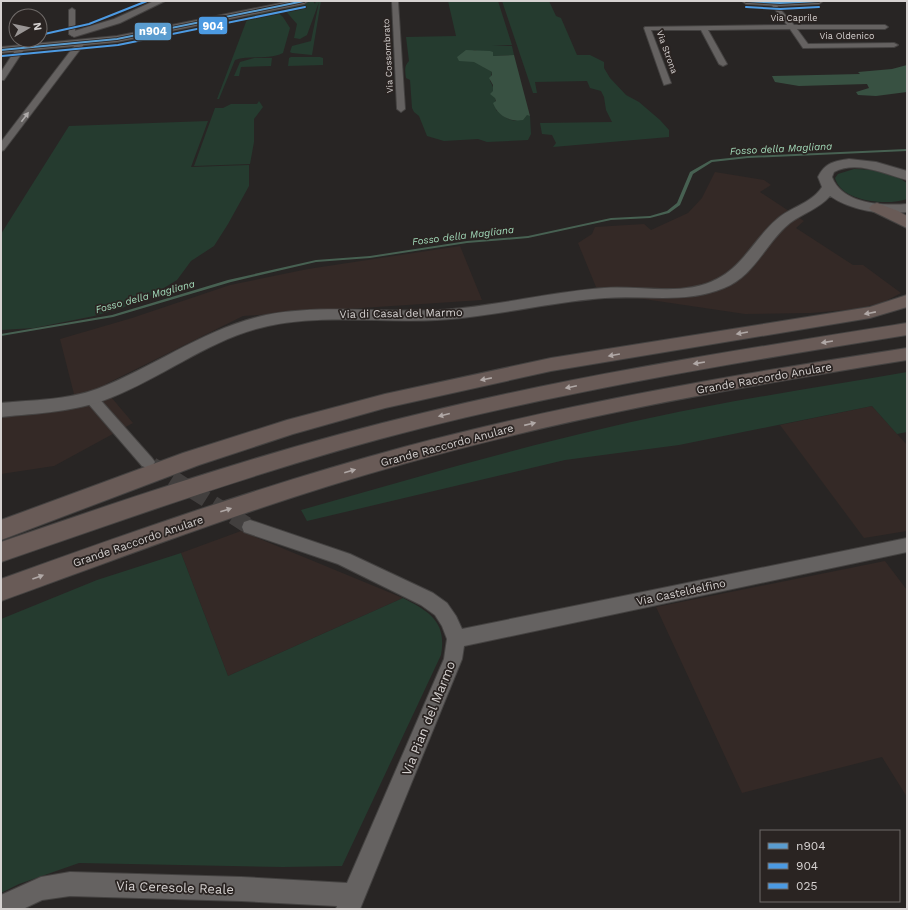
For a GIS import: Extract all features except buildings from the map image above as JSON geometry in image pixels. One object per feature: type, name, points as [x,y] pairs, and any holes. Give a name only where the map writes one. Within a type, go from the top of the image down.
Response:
[{"type":"highway","points":[[878,208],[898,216],[907,223]]},
{"type":"highway","points":[[1,530],[148,473],[251,439],[385,401],[547,366],[872,312],[887,309],[907,300]]},
{"type":"highway","points":[[1,552],[198,484],[435,417],[662,368],[907,329]]},
{"type":"highway","name":"Grande Raccordo Anulare","points":[[1,590],[142,538],[245,504],[347,472],[462,440],[565,416],[648,399],[907,354]]},
{"type":"main road","points":[[1,48],[67,35],[117,21],[162,1]]},
{"type":"main road","points":[[48,46],[123,38],[304,1]]},
{"type":"main road","points":[[746,1],[819,1]]},
{"type":"main road","points":[[48,38],[67,35],[81,43]]},
{"type":"main road","points":[[904,174],[868,164],[840,165],[831,169],[825,174],[825,181],[829,188],[851,201],[878,208],[907,208]]},
{"type":"main road","name":"Via di Casal del Marmo","points":[[1,410],[91,398],[111,390],[213,340],[246,326],[268,320],[314,315],[402,316],[453,314],[594,294],[622,292],[675,294],[700,291],[722,284],[729,279],[743,267],[780,223],[810,207],[825,196],[829,188]]},
{"type":"main road","name":"Via di Casal del Marmo","points":[[810,207],[851,201]]},
{"type":"street","name":"Via Cossombrato","points":[[395,1],[401,109]]},
{"type":"street","name":"Via Oldenico","points":[[776,2],[791,27],[806,46],[894,45]]},
{"type":"street","points":[[67,35],[72,10]]},
{"type":"street","points":[[703,27],[723,64]]},
{"type":"street","name":"Via Caprile","points":[[647,28],[885,27]]},
{"type":"street","name":"Via Strona","points":[[647,28],[667,83]]},
{"type":"street","points":[[1,148],[81,43]]},
{"type":"street","points":[[1,78],[21,48]]},
{"type":"street","points":[[91,398],[147,462]]},
{"type":"street","name":"Via Pian del Marmo","points":[[250,527],[344,559],[427,599],[441,609],[447,616],[456,639],[453,659],[439,695],[351,902]]},
{"type":"street","name":"Via Casteldelfino","points":[[456,639],[907,545]]},
{"type":"street","name":"Via Ceresole Reale","points":[[1,907],[41,889],[70,884],[241,889],[351,902]]},
{"type":"shaded area","points":[[715,172],[764,180],[771,185],[760,192],[804,221],[796,228],[853,265],[863,265],[901,293],[882,303],[856,309],[811,313],[745,314],[637,298],[596,287],[578,243],[592,234],[595,227],[644,224],[651,230],[688,213],[702,198]]},
{"type":"shaded area","points":[[460,246],[482,300],[243,316],[106,384],[111,397],[133,423],[54,466],[1,474],[1,415],[77,406],[60,339],[132,318],[230,285],[308,269]]},
{"type":"shaded area","points":[[872,406],[907,445],[907,531],[864,538],[780,425]]},
{"type":"shaded area","points":[[241,531],[403,598],[228,676],[181,553]]},
{"type":"shaded area","points":[[885,561],[907,590],[907,797],[882,757],[742,793],[656,607]]},
{"type":"green space","points":[[313,1],[315,4],[316,1],[321,1],[312,55],[292,53],[290,52],[292,46],[311,41],[319,2],[307,35],[300,39],[294,38],[297,24],[283,8]]},
{"type":"green space","points":[[448,1],[498,1],[512,45],[492,46],[512,46],[514,55],[493,56],[474,50],[459,61],[474,61],[492,72],[490,81],[494,91],[496,110],[511,120],[518,120],[527,114],[530,116],[531,134],[528,140],[487,142],[478,139],[444,141],[427,136],[419,116],[412,108],[410,80],[406,78],[405,73],[407,63],[409,61],[406,37],[456,36]]},
{"type":"green space","points":[[502,1],[549,1],[556,16],[561,18],[577,55],[590,55],[604,62],[604,68],[610,78],[626,95],[639,102],[660,120],[669,130],[669,137],[553,147],[556,143],[552,135],[542,134],[540,123],[612,122],[606,110],[604,97],[601,91],[590,88],[587,81],[535,82],[537,93],[533,93]]},
{"type":"green space","points":[[274,9],[283,17],[290,28],[283,53],[271,56],[235,60],[219,99],[217,99],[249,14]]},
{"type":"green space","points":[[466,50],[490,51],[493,52],[493,56],[514,55],[530,116],[527,115],[523,120],[513,120],[501,115],[493,103],[496,101],[495,98],[490,94],[493,91],[493,85],[489,78],[492,75],[492,72],[474,62],[459,61],[457,57]]},
{"type":"green space","points":[[320,57],[323,58],[323,65],[288,66],[289,58]]},
{"type":"green space","points":[[254,58],[272,58],[271,66],[241,67],[239,76],[234,76],[240,62]]},
{"type":"green space","points":[[907,65],[907,92],[876,96],[858,95],[856,92],[869,88],[867,84],[799,86],[775,82],[772,76],[860,74],[858,72],[892,69]]},
{"type":"green space","points":[[259,101],[263,107],[254,119],[254,142],[250,164],[194,166],[215,108],[223,108],[231,104],[257,104]]},
{"type":"green space","points":[[208,121],[191,167],[249,165],[249,186],[214,246],[191,261],[177,280],[154,294],[122,308],[94,316],[34,328],[1,330],[1,234],[69,126]]},
{"type":"green space","points":[[854,169],[882,172],[901,179],[907,183],[907,199],[877,202],[855,197],[846,192],[839,186],[835,178],[838,174]]},
{"type":"green space","points":[[907,372],[907,432],[897,434],[872,406],[679,445],[565,460],[307,521],[301,510],[501,454],[653,417],[729,402]]},
{"type":"green space","points":[[181,553],[228,676],[403,598],[428,613],[439,626],[442,644],[441,655],[342,866],[283,867],[79,863],[19,884],[1,893],[1,619],[97,580]]},
{"type":"waterway","name":"Fosso della Magliana","points":[[1,335],[113,316],[230,281],[316,261],[370,257],[467,242],[528,237],[611,219],[650,217],[668,212],[679,204],[691,173],[711,161],[748,157],[907,150]]},
{"type":"tunnel","points":[[152,465],[250,527]]},
{"type":"transit line","name":"025","points":[[48,33],[89,24],[115,15],[147,1]]},
{"type":"transit line","name":"n904","points":[[1,50],[117,39],[304,1]]},
{"type":"transit line","name":"n904","points":[[746,1],[780,3],[819,1]]},
{"type":"transit line","name":"904","points":[[2,56],[118,45],[305,7]]},
{"type":"transit line","name":"904","points":[[746,7],[780,9],[819,7]]}]
